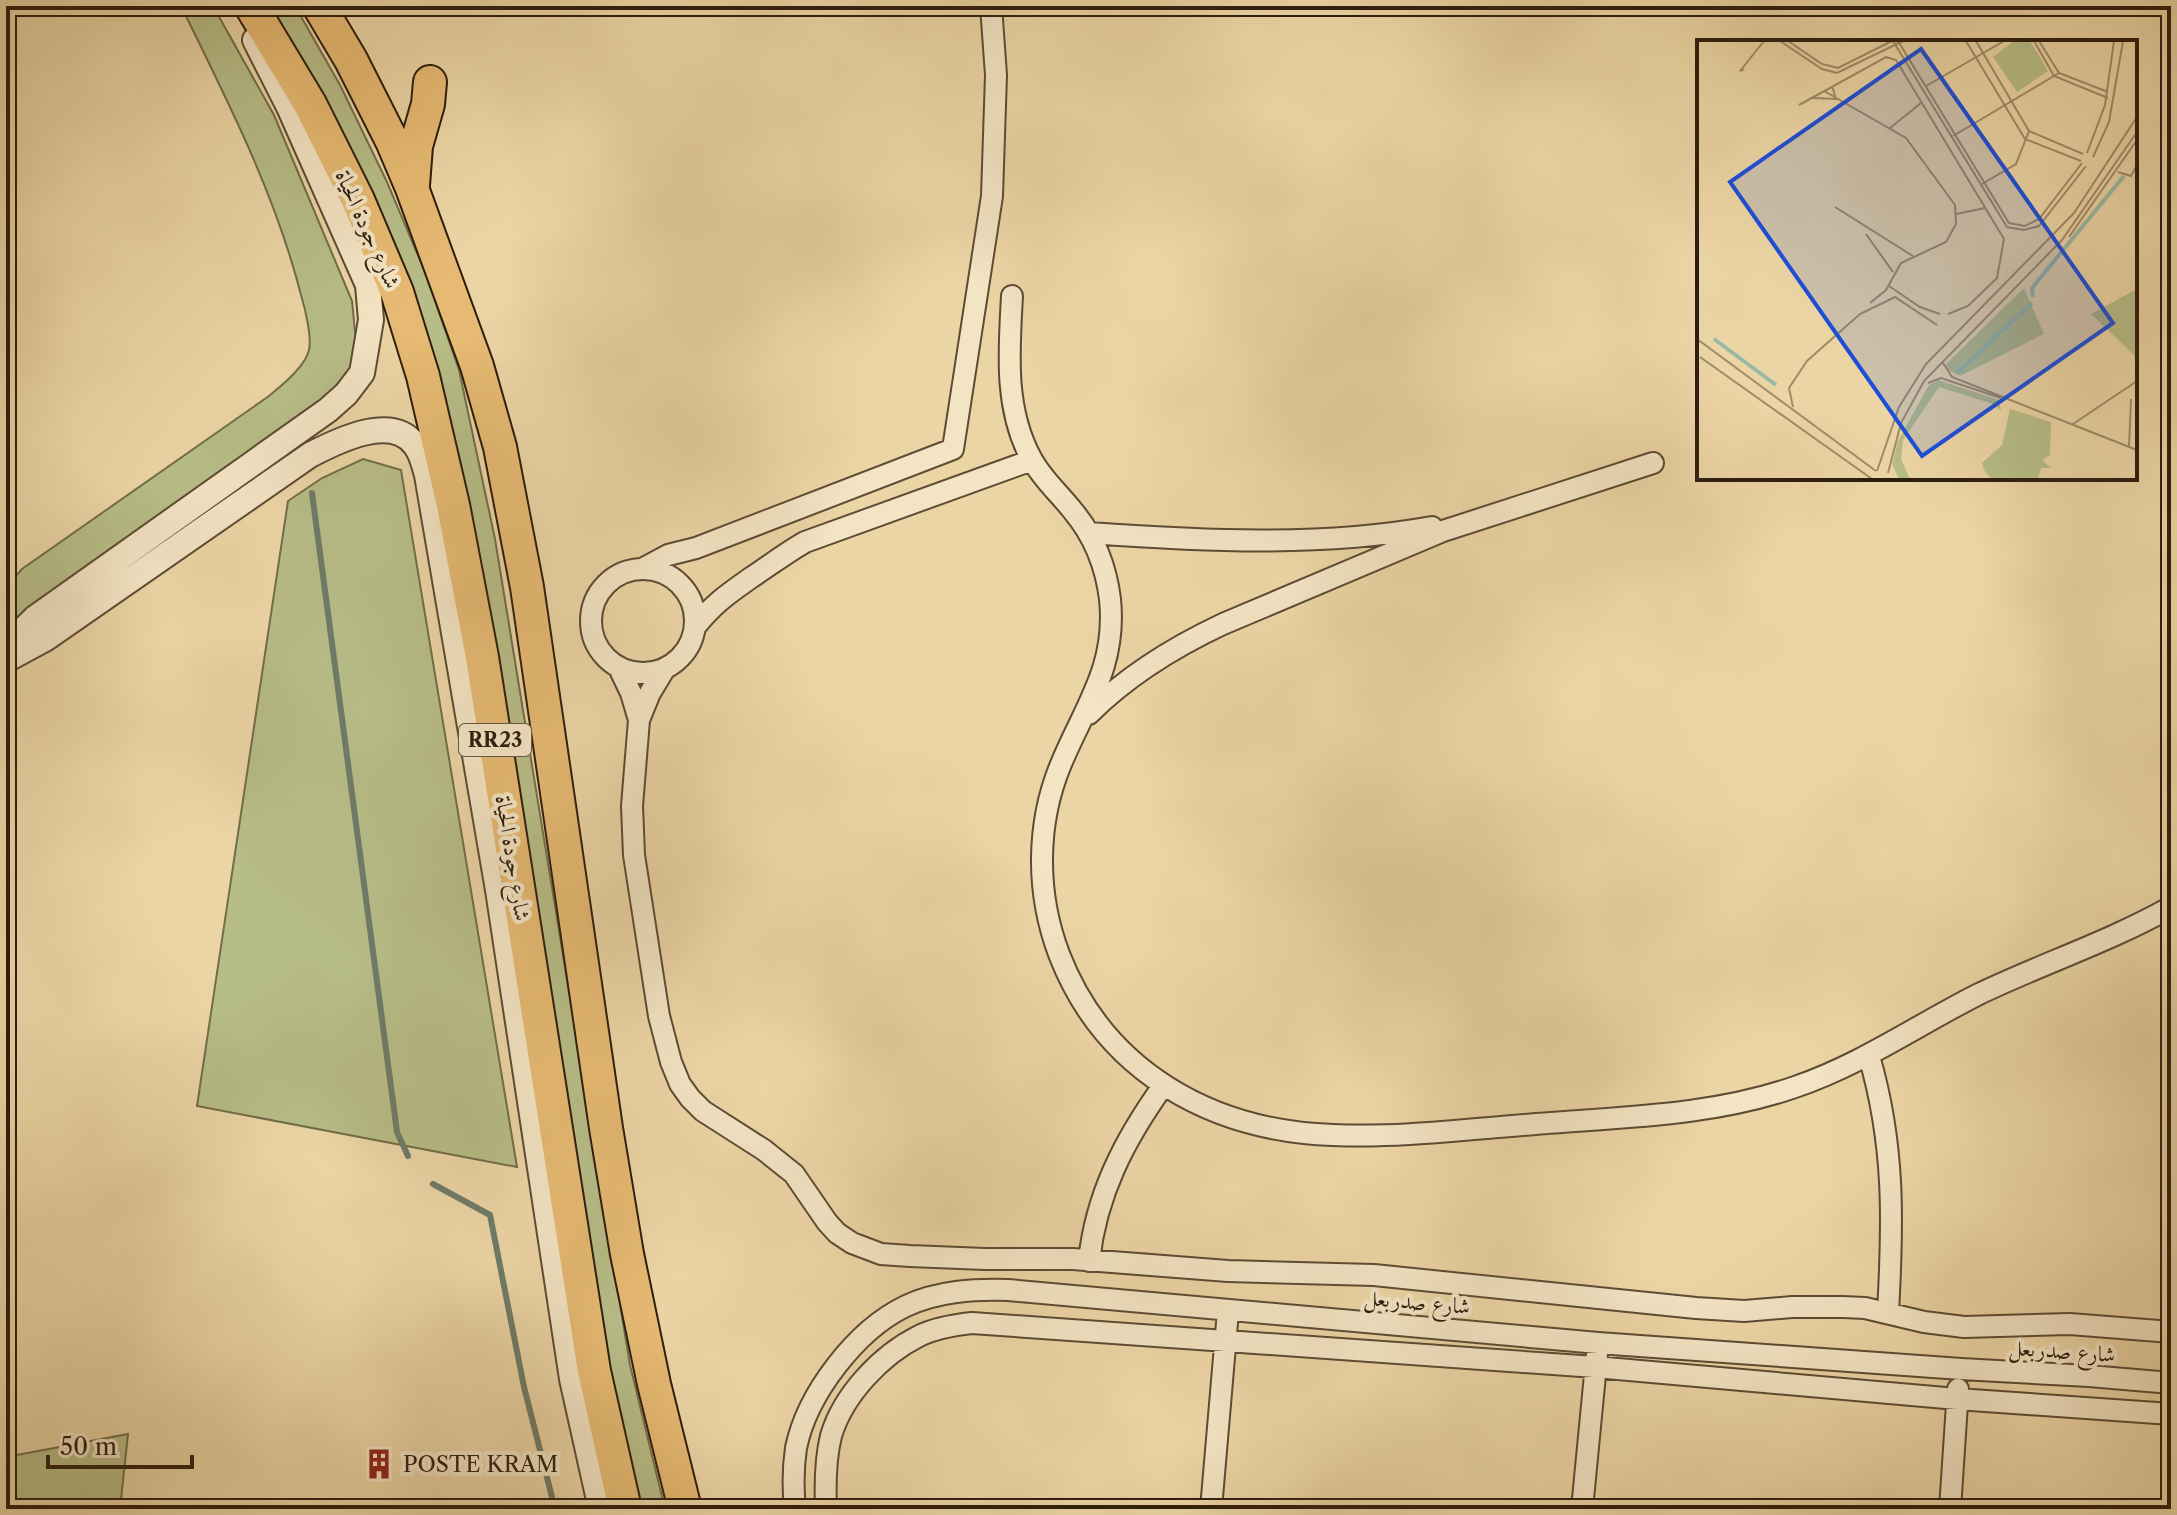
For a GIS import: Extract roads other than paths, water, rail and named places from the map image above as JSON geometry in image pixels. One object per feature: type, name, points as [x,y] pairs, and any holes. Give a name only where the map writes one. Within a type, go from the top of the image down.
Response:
[{"type":"highway","name":"شارع جودة الحياة","points":[[251,6],[310,104],[358,200],[397,292],[423,376],[453,505],[482,657],[594,1371],[625,1509]]},
{"type":"highway","name":"RR23","points":[[319,6],[358,74],[412,188],[472,352],[500,447],[527,587],[627,1254],[654,1384],[685,1509]]},
{"type":"highway","points":[[412,188],[416,146],[428,104],[430,82]]},
{"type":"street","points":[[6,647],[35,618],[328,410],[346,394],[362,373],[371,320],[368,285],[289,107],[237,6]]},
{"type":"street","points":[[991,6],[996,75],[992,196],[953,449],[696,548],[668,555],[642,569],[620,574],[600,591],[593,605],[590,618],[596,645],[619,668],[638,673],[665,668],[679,658],[690,643],[695,627],[712,607],[731,590],[805,542],[1032,460]]},
{"type":"street","points":[[1012,296],[1009,362],[1018,428],[1042,477],[1089,533],[1107,581],[1111,629],[1099,683],[1061,763],[1046,814],[1042,870],[1050,926],[1059,954],[1084,1005],[1116,1047],[1136,1066],[1190,1102],[1259,1126],[1331,1135],[1372,1135],[1652,1115],[1720,1107],[1794,1088],[1869,1056],[1979,994],[2123,932],[2171,907]]},
{"type":"street","points":[[6,660],[45,639],[310,455],[350,436],[377,431],[397,432],[413,442],[421,454],[427,475],[498,890],[572,1379],[601,1509]]},
{"type":"street","points":[[1081,723],[1118,688],[1192,639],[1361,564],[1475,519],[1582,488],[1653,463]]},
{"type":"street","points":[[1089,533],[1246,540],[1355,536],[1475,519]]},
{"type":"street","points":[[1355,536],[1361,564]]},
{"type":"street","points":[[695,627],[693,609],[685,590],[687,567],[696,548]]},
{"type":"street","points":[[642,569],[663,573],[685,590],[731,590]]},
{"type":"street","points":[[619,668],[639,720]]},
{"type":"street","points":[[665,668],[639,720],[632,806],[634,855],[664,1040],[680,1084],[690,1098],[711,1117],[781,1162],[794,1174],[837,1233],[867,1250],[881,1254],[948,1258],[1089,1261],[1228,1271],[1374,1275],[1744,1311],[1865,1308],[1964,1327],[2070,1324],[2171,1332]]},
{"type":"street","points":[[1869,1056],[1882,1105],[1889,1152],[1892,1234],[1888,1313]]},
{"type":"street","points":[[1089,1261],[1094,1224],[1108,1180],[1131,1132],[1163,1086]]},
{"type":"street","name":"شارع صدربعل","points":[[795,1509],[793,1483],[797,1447],[806,1416],[845,1353],[875,1324],[907,1305],[972,1289],[1598,1343],[2171,1383]]},
{"type":"street","points":[[1211,1509],[1228,1311]]},
{"type":"street","points":[[826,1509],[825,1471],[832,1434],[862,1382],[892,1352],[920,1336],[949,1326],[972,1323],[1595,1367],[1957,1399],[2171,1414]]},
{"type":"street","points":[[1582,1509],[1598,1343]]},
{"type":"street","points":[[1950,1509],[1961,1369]]},
{"type":"waterway","points":[[312,493],[397,1132],[408,1156]]},
{"type":"waterway","points":[[433,1184],[490,1215],[524,1387],[555,1509]]},
{"type":"place","name":"POSTE KRAM","points":[[379,1464]]}]
